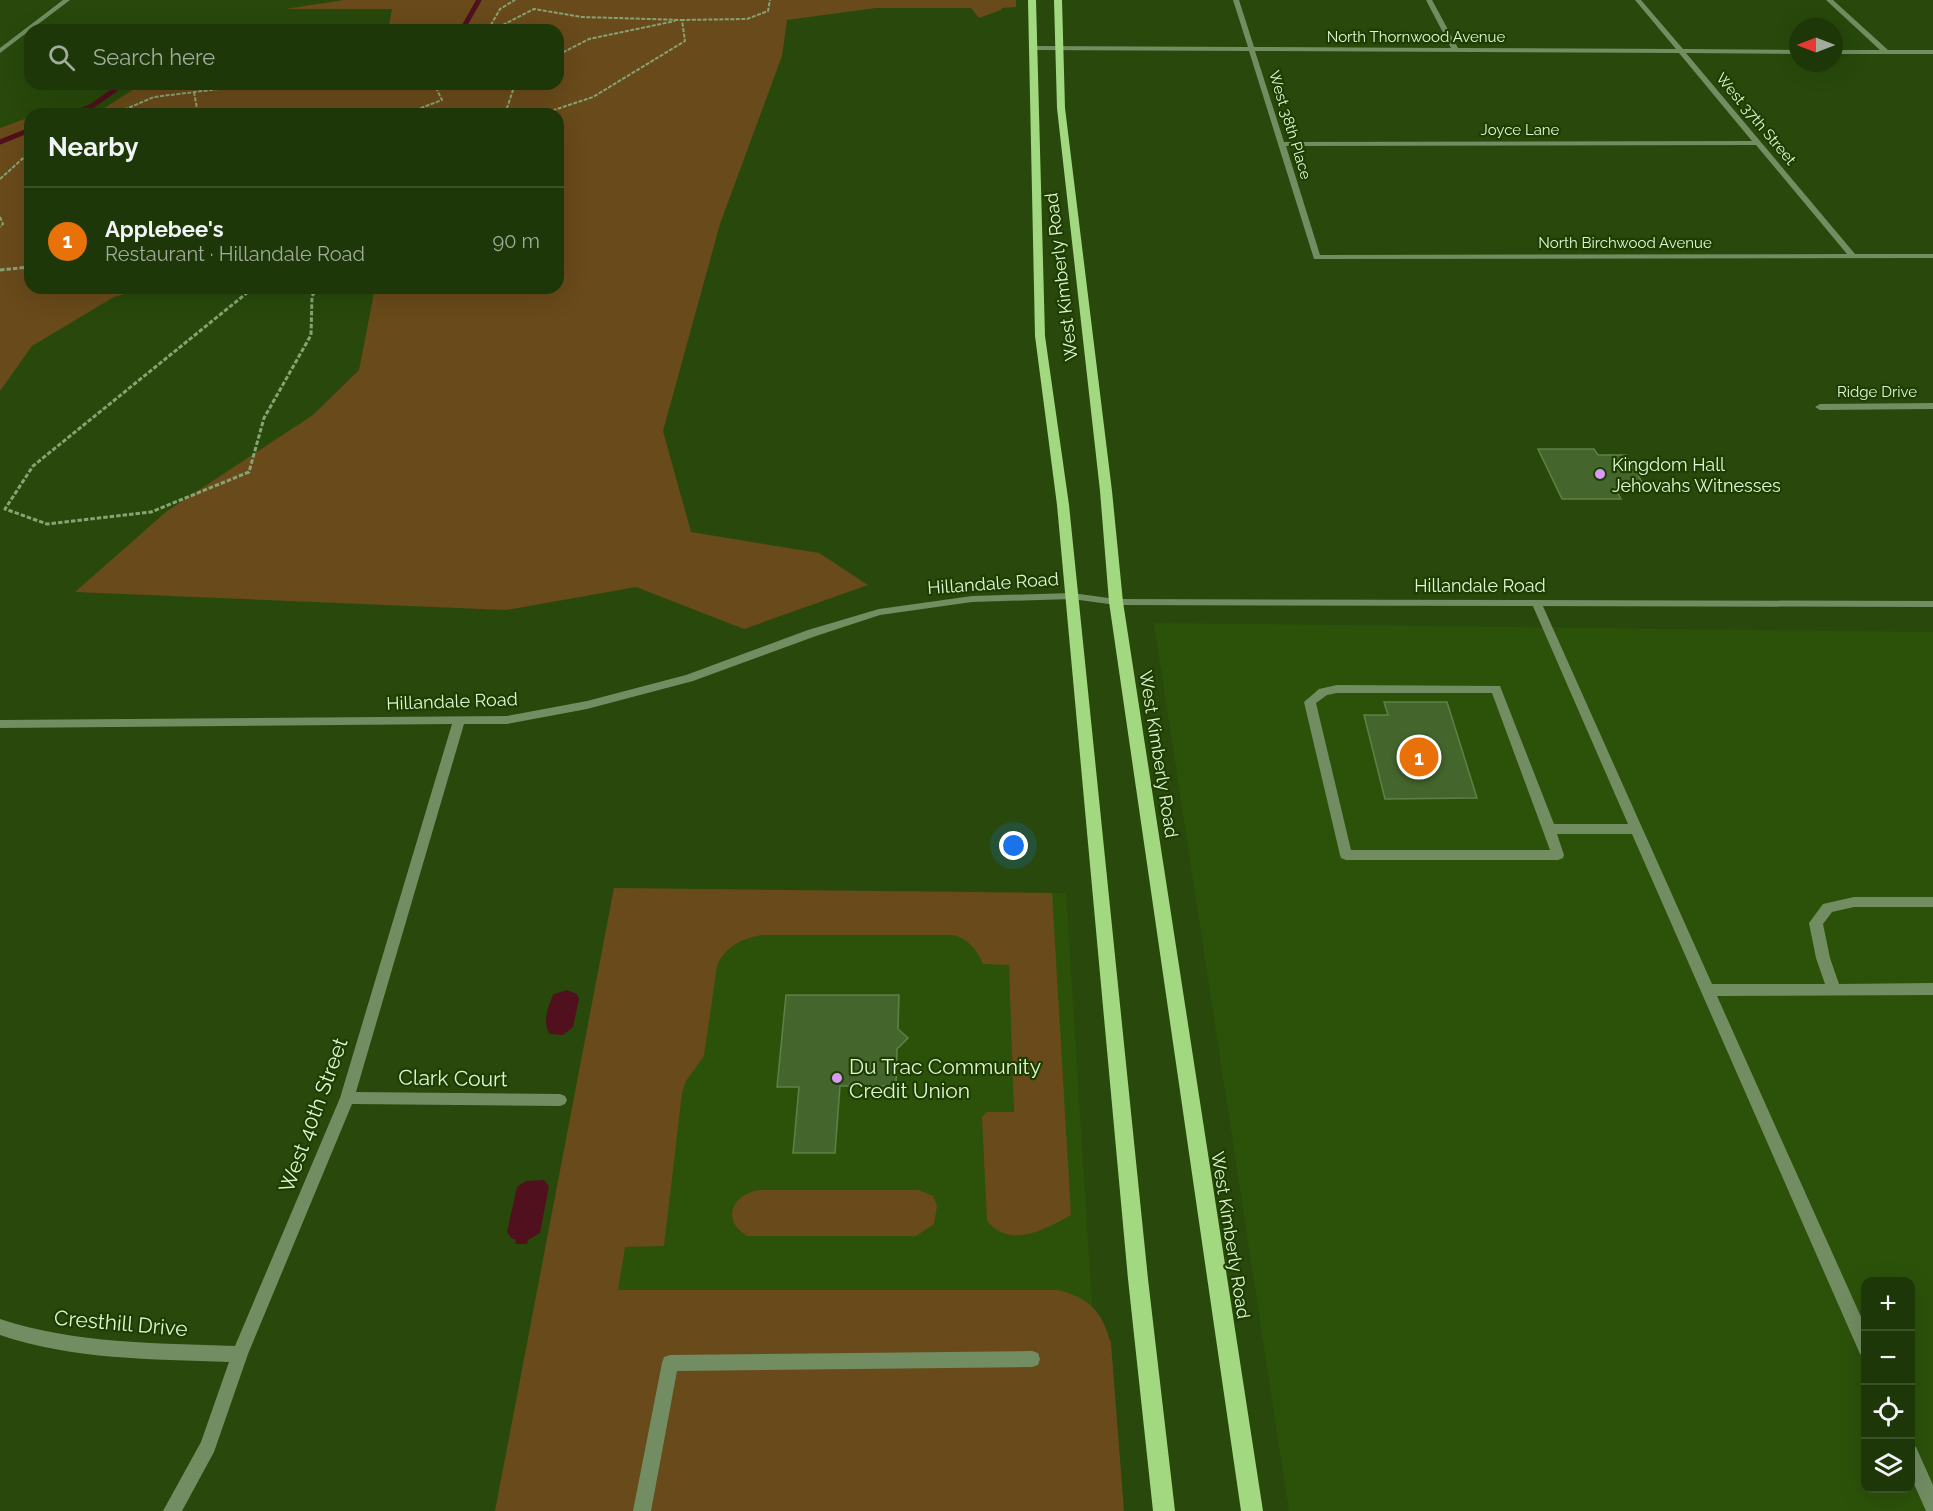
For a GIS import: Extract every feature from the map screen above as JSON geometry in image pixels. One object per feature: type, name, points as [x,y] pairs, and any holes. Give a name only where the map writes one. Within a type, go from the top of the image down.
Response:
[{"type":"main road","name":"West Kimberly Road","points":[[1032,0],[1040,336],[1063,505],[1138,1279],[1164,1511]]},
{"type":"main road","name":"West Kimberly Road","points":[[1058,0],[1061,108],[1106,490],[1116,602],[1252,1511]]},
{"type":"street","points":[[35,24],[67,0]]},
{"type":"street","name":"West 38th Place","points":[[1236,0],[1317,257]]},
{"type":"street","points":[[1429,0],[1456,51]]},
{"type":"street","name":"West 37th Street","points":[[1638,0],[1853,256]]},
{"type":"street","points":[[1830,0],[1886,52]]},
{"type":"street","points":[[0,51],[24,33]]},
{"type":"street","name":"North Thornwood Avenue","points":[[1033,48],[1789,52]]},
{"type":"street","points":[[1843,52],[1933,52]]},
{"type":"street","name":"Joyce Lane","points":[[1282,144],[1758,143]]},
{"type":"street","name":"North Birchwood Avenue","points":[[1317,257],[1933,256]]},
{"type":"street","name":"Ridge Drive","points":[[1820,407],[1933,406]]},
{"type":"street","name":"Hillandale Road","points":[[0,724],[507,720],[587,705],[688,678],[812,633],[879,612],[972,599],[1071,596],[1116,602],[1933,604]]},
{"type":"street","points":[[1537,604],[1861,1337]]},
{"type":"street","points":[[1337,689],[1496,689],[1549,829],[1558,855],[1346,855],[1310,702],[1323,692],[1337,689]]},
{"type":"street","name":"West 40th Street","points":[[172,1511],[208,1446],[240,1354],[347,1098],[459,722]]},
{"type":"street","points":[[1549,829],[1637,829]]},
{"type":"street","points":[[1834,990],[1818,939],[1816,923],[1828,908],[1854,903],[1933,902]]},
{"type":"street","points":[[1708,990],[1933,989]]},
{"type":"street","name":"Clark Court","points":[[347,1098],[560,1100]]},
{"type":"street","name":"Cresthill Drive","points":[[0,1327],[24,1336],[88,1347],[240,1354]]},
{"type":"street","points":[[642,1511],[670,1363],[1032,1359]]},
{"type":"street","points":[[1915,1463],[1933,1506]]},
{"type":"path","points":[[491,24],[500,9],[515,0]]},
{"type":"path","points":[[505,24],[534,9],[582,17],[747,19],[768,11],[770,0]]},
{"type":"path","points":[[564,52],[589,39],[682,20]]},
{"type":"path","points":[[560,108],[593,97],[685,41],[682,20]]},
{"type":"path","points":[[129,108],[154,98],[215,90]]},
{"type":"path","points":[[421,108],[442,100],[437,90]]},
{"type":"path","points":[[507,108],[513,90]]},
{"type":"path","points":[[194,93],[197,108]]},
{"type":"path","points":[[0,179],[24,157]]},
{"type":"path","points":[[0,217],[3,224],[0,227]]},
{"type":"path","points":[[0,270],[24,268]]},
{"type":"path","points":[[5,509],[33,466],[246,294]]},
{"type":"path","points":[[0,510],[5,509],[47,524],[151,512],[249,472],[264,418],[311,335],[314,294]]},
{"type":"shaded area","points":[[344,0],[1016,0],[1016,7],[1002,8],[979,18],[971,8],[876,8],[787,20],[782,56],[720,224],[663,431],[691,532],[819,553],[868,585],[744,629],[636,587],[506,610],[75,592],[167,511],[313,415],[359,370],[374,294],[564,294],[564,108],[104,108],[133,90],[564,90],[564,24],[389,24],[392,9],[285,9]]},
{"type":"shaded area","points":[[24,119],[24,294],[124,294],[114,297],[32,346],[0,391],[0,128]]},
{"type":"shaded area","points":[[1154,623],[1933,632],[1933,1511],[1289,1511]]},
{"type":"shaded area","points":[[614,888],[1066,893],[1105,1511],[495,1511]]},
{"type":"shaded area","points":[[614,888],[1052,893],[1071,1215],[1039,1231],[1017,1235],[1006,1234],[987,1221],[982,1117],[987,1112],[1014,1112],[1009,965],[983,964],[971,945],[953,935],[763,935],[748,938],[730,948],[717,966],[704,1056],[686,1081],[682,1093],[664,1246],[625,1247],[618,1290],[1058,1290],[1079,1297],[1099,1315],[1111,1343],[1124,1511],[495,1511]]},
{"type":"shaded area","points":[[567,990],[577,994],[579,999],[573,1027],[563,1035],[550,1034],[546,1020],[550,1003],[554,994]]},
{"type":"shaded area","points":[[544,1180],[549,1186],[540,1233],[528,1240],[527,1244],[516,1244],[515,1239],[512,1239],[507,1232],[517,1187],[526,1181]]},
{"type":"shaded area","points":[[760,1190],[919,1190],[933,1196],[937,1206],[934,1224],[916,1236],[747,1236],[734,1222],[733,1208],[743,1196]]},
{"type":"building","name":"Kingdom Hall Jehovahs Witnesses","points":[[1538,449],[1594,449],[1598,455],[1626,455],[1645,487],[1615,488],[1621,499],[1562,499]]},
{"type":"building","points":[[1384,702],[1447,702],[1477,798],[1385,799],[1364,715],[1388,715]]},
{"type":"building","name":"Du Trac Community Credit Union","points":[[786,995],[899,995],[898,1029],[908,1038],[897,1049],[896,1086],[840,1086],[835,1153],[793,1153],[799,1087],[777,1087]]},
{"type":"waterway","points":[[465,24],[479,0]]},
{"type":"waterway","points":[[87,108],[115,90]]},
{"type":"waterway","points":[[0,142],[24,132]]},
{"type":"place","name":"Kingdom Hall Jehovahs Witnesses","points":[[1600,474]]},
{"type":"place","name":"Applebee's","points":[[1419,757]]},
{"type":"place","name":"Du Trac Community Credit Union","points":[[837,1078]]}]
